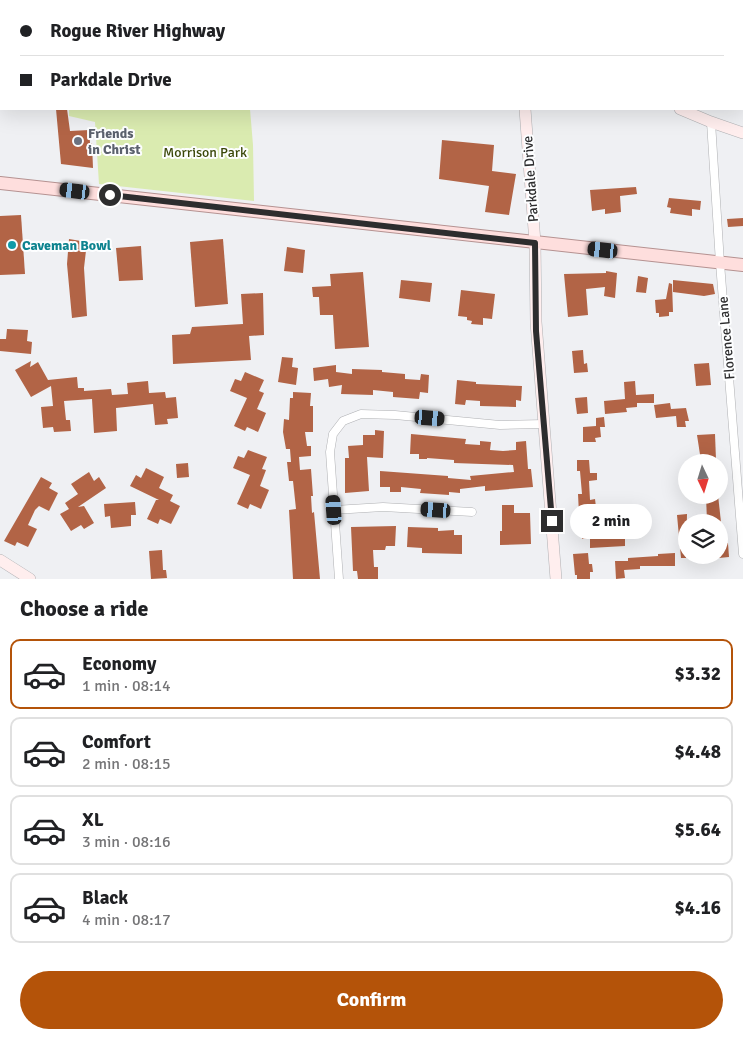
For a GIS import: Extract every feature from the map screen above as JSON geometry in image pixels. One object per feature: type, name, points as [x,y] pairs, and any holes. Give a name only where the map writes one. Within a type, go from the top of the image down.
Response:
[{"type":"main road","name":"Parkdale Drive","points":[[525,110],[535,243],[536,322],[556,579]]},
{"type":"main road","points":[[682,110],[743,133]]},
{"type":"main road","points":[[0,183],[743,265]]},
{"type":"main road","points":[[0,560],[30,579]]},
{"type":"street","name":"Florence Lane","points":[[711,122],[743,554]]},
{"type":"street","points":[[339,579],[330,452],[333,434],[343,421],[361,414],[394,415],[500,425],[544,424]]},
{"type":"street","points":[[334,510],[382,507],[472,512]]},
{"type":"green space","name":"Morrison Park","points":[[69,110],[250,110],[254,201],[99,184],[95,122],[69,116]]},
{"type":"building","points":[[56,110],[67,110],[70,131],[89,130],[90,143],[92,143],[93,168],[61,164]]},
{"type":"building","points":[[442,140],[494,145],[492,171],[516,174],[509,215],[485,212],[489,186],[439,179]]},
{"type":"building","points":[[636,187],[637,194],[620,196],[621,212],[605,214],[605,209],[592,211],[590,190]]},
{"type":"building","points":[[669,198],[701,201],[700,210],[692,209],[692,216],[670,213],[671,208],[667,207]]},
{"type":"building","name":"Caveman Bowl","points":[[21,215],[25,274],[0,275],[0,216]]},
{"type":"building","points":[[743,218],[743,226],[728,227],[727,219]]},
{"type":"building","points":[[69,239],[87,242],[84,268],[87,316],[72,318],[67,264]]},
{"type":"building","points":[[223,239],[228,304],[195,307],[190,242]]},
{"type":"building","points":[[141,246],[143,280],[119,281],[116,248]]},
{"type":"building","points":[[287,247],[305,250],[303,273],[284,271]]},
{"type":"building","points":[[606,271],[617,273],[615,298],[604,296],[605,287],[586,289],[588,315],[568,317],[564,274],[606,273]]},
{"type":"building","points":[[363,272],[369,347],[335,349],[333,315],[320,315],[319,297],[313,297],[312,287],[331,286],[330,274]]},
{"type":"building","points":[[638,276],[648,278],[646,293],[636,292]]},
{"type":"building","points":[[401,280],[432,283],[430,302],[399,298]]},
{"type":"building","points":[[673,280],[713,284],[715,294],[704,296],[673,292]]},
{"type":"building","points":[[669,283],[672,284],[673,312],[669,312],[669,316],[659,317],[659,313],[656,313],[655,300],[666,299]]},
{"type":"building","points":[[461,290],[495,294],[492,319],[483,318],[483,325],[471,324],[472,321],[467,320],[467,317],[458,316]]},
{"type":"building","points":[[263,293],[264,335],[249,336],[251,360],[173,364],[172,335],[190,334],[192,327],[243,324],[241,294]]},
{"type":"building","points":[[7,329],[28,330],[27,341],[32,342],[31,354],[0,351],[0,339],[6,339]]},
{"type":"building","points":[[583,350],[584,364],[587,363],[588,372],[574,373],[572,351]]},
{"type":"building","points":[[282,357],[293,358],[292,367],[298,368],[296,385],[278,382]]},
{"type":"building","points":[[31,361],[30,367],[38,362],[48,380],[77,377],[78,388],[84,388],[84,391],[111,389],[112,395],[128,394],[127,383],[148,381],[149,393],[165,392],[166,398],[176,397],[178,418],[167,419],[168,424],[155,425],[153,404],[116,408],[117,431],[94,433],[92,399],[64,401],[66,420],[70,420],[71,431],[54,432],[53,427],[43,428],[41,407],[53,406],[51,386],[31,397],[15,370]]},
{"type":"building","points":[[709,363],[711,385],[696,386],[694,364]]},
{"type":"building","points":[[336,365],[336,372],[352,374],[352,369],[382,370],[382,372],[405,374],[405,379],[420,380],[421,374],[429,375],[428,393],[420,392],[419,399],[393,397],[393,392],[373,390],[373,395],[341,394],[342,385],[329,387],[328,379],[314,381],[313,368]]},
{"type":"building","points":[[245,372],[264,380],[259,391],[264,393],[257,409],[266,413],[258,432],[247,427],[245,431],[234,426],[247,398],[230,391],[235,379],[241,381]]},
{"type":"building","points":[[457,380],[476,382],[476,384],[522,386],[521,401],[516,400],[516,407],[480,406],[480,401],[466,400],[465,405],[455,404]]},
{"type":"building","points":[[635,381],[636,395],[654,394],[654,403],[637,403],[637,407],[626,408],[627,412],[605,414],[604,401],[625,399],[624,382]]},
{"type":"building","points":[[293,392],[311,393],[310,406],[313,406],[313,432],[305,432],[307,446],[311,446],[311,456],[299,457],[300,470],[311,469],[312,513],[314,512],[320,579],[293,579],[289,510],[296,509],[293,481],[289,481],[287,462],[291,462],[290,449],[286,449],[283,432],[284,419],[289,420],[290,398],[293,398]]},
{"type":"building","points":[[587,397],[588,413],[577,414],[575,398]]},
{"type":"building","points":[[670,403],[671,409],[686,408],[689,421],[685,421],[686,427],[677,427],[676,416],[656,418],[654,405]]},
{"type":"building","points":[[604,417],[605,427],[600,427],[601,437],[595,438],[596,442],[583,442],[583,427],[596,426],[596,418]]},
{"type":"building","points":[[375,430],[384,431],[383,458],[367,457],[369,491],[345,493],[345,458],[349,458],[348,446],[363,445],[363,435],[375,435]]},
{"type":"building","points":[[411,434],[466,439],[465,444],[480,445],[480,441],[491,442],[490,450],[503,451],[516,450],[516,442],[526,441],[528,469],[531,469],[533,487],[485,491],[485,486],[460,489],[460,493],[449,492],[449,495],[420,493],[421,489],[401,487],[401,492],[390,492],[390,487],[380,487],[380,471],[448,476],[448,478],[471,480],[470,476],[514,472],[513,465],[454,463],[454,460],[419,459],[419,454],[410,454]]},
{"type":"building","points":[[715,434],[716,454],[700,454],[697,435]]},
{"type":"building","points":[[248,450],[267,457],[262,469],[266,470],[260,486],[269,490],[261,509],[250,504],[248,509],[237,504],[250,475],[233,468],[238,456],[244,458]]},
{"type":"building","points":[[577,460],[589,460],[590,473],[597,473],[597,480],[589,481],[590,500],[595,499],[596,507],[590,508],[592,525],[604,524],[604,539],[625,538],[625,546],[590,548],[590,538],[582,539],[578,494],[582,494],[580,471],[577,471]]},
{"type":"building","points":[[188,463],[189,477],[177,478],[176,464]]},
{"type":"building","points":[[146,468],[164,477],[159,488],[173,495],[170,501],[180,506],[171,524],[160,519],[158,524],[147,519],[156,500],[159,500],[130,486],[136,475],[141,478]]},
{"type":"building","points":[[89,472],[94,481],[99,477],[106,488],[78,507],[84,506],[94,523],[84,529],[81,525],[71,531],[60,514],[69,509],[65,503],[78,494],[71,484]]},
{"type":"building","points":[[41,477],[52,483],[49,488],[58,493],[49,511],[39,506],[35,510],[28,525],[37,529],[28,547],[17,542],[15,546],[4,541]]},
{"type":"building","points":[[135,502],[136,515],[131,515],[131,526],[111,528],[110,516],[105,517],[104,504]]},
{"type":"building","points":[[706,504],[719,504],[720,514],[707,514]]},
{"type":"building","points":[[502,505],[514,505],[514,513],[530,513],[531,544],[500,545]]},
{"type":"building","points":[[396,526],[395,546],[386,546],[385,550],[373,550],[374,567],[378,567],[378,579],[358,579],[357,571],[353,571],[351,527]]},
{"type":"building","points":[[408,527],[438,528],[438,531],[454,530],[454,535],[462,535],[462,554],[422,553],[422,548],[407,547]]},
{"type":"building","points":[[162,550],[163,570],[166,570],[167,578],[151,579],[149,551]]},
{"type":"building","points":[[588,553],[589,564],[592,564],[593,572],[590,572],[590,579],[577,579],[573,554]]},
{"type":"building","points":[[675,553],[675,566],[640,566],[640,569],[624,570],[625,578],[616,579],[615,561],[628,561],[628,558]]},
{"type":"place","name":"Friends in Christ","points":[[78,141]]},
{"type":"place","name":"Caveman Bowl","points":[[12,245]]},
{"type":"route","points":[[110,195],[535,243],[536,331],[552,521]]}]
